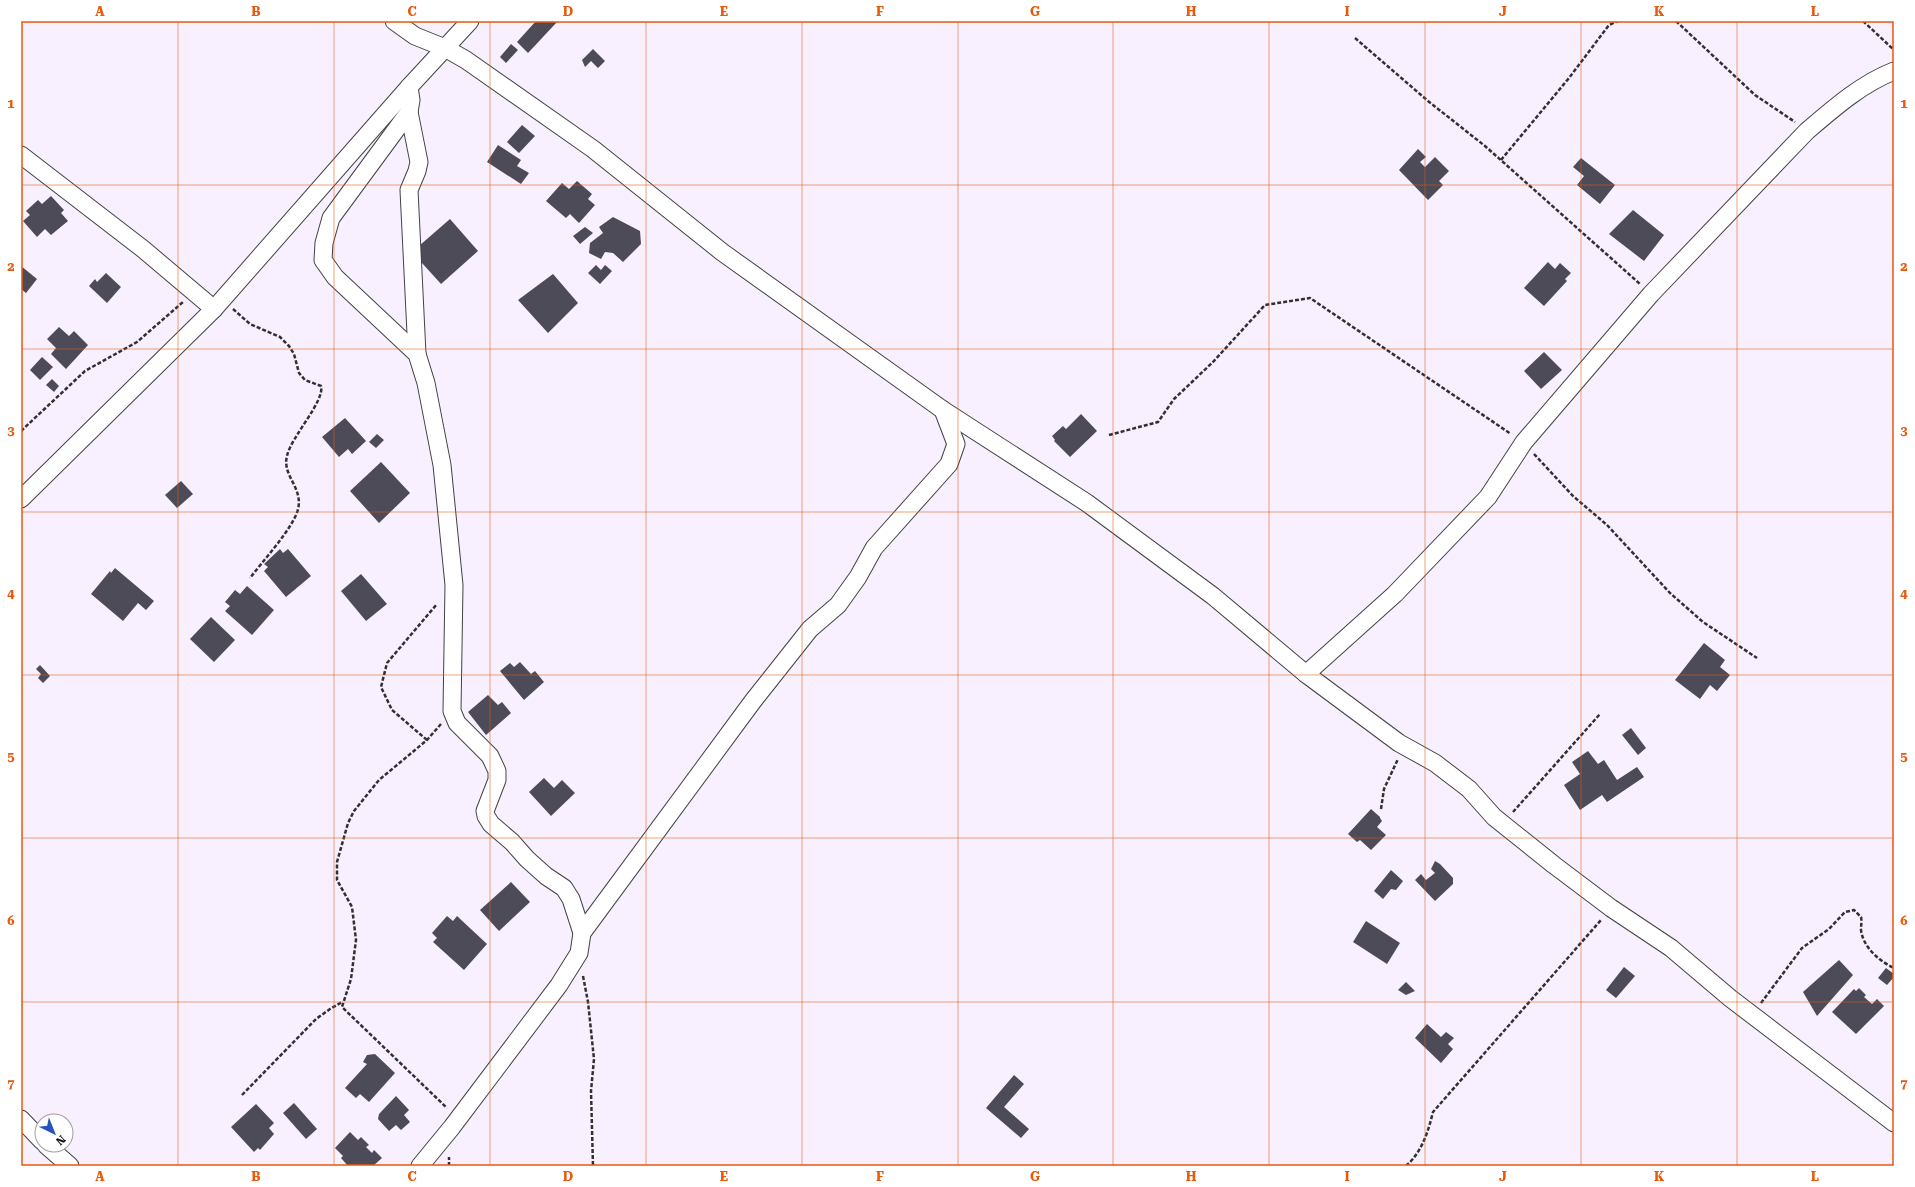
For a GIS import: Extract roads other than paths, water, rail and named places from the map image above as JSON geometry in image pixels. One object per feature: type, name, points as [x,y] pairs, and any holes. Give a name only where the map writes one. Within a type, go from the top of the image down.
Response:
[{"type":"street","points":[[394,21],[415,36],[445,48],[466,60],[593,149],[722,252],[943,410],[1087,503],[1213,596],[1306,674],[1405,746],[1435,763],[1469,789],[1502,823],[1611,908],[1671,948],[1752,1015],[1894,1123]]},
{"type":"street","points":[[21,499],[219,304],[290,225],[409,87],[470,21]]},
{"type":"street","points":[[1306,674],[1395,594],[1488,497],[1524,442],[1651,294],[1807,131],[1846,99],[1877,78],[1894,71]]},
{"type":"street","points":[[409,87],[411,100],[409,112],[419,162],[409,190],[417,354],[426,383],[442,465],[454,585],[452,711],[457,723],[490,756],[497,771],[497,780],[485,811],[486,816],[491,824],[512,842],[541,872],[564,888],[571,899],[582,933],[579,953],[559,985],[420,1166]]},
{"type":"street","points":[[409,112],[331,218],[324,243],[323,260],[335,277],[417,354]]},
{"type":"street","points":[[21,155],[143,249],[194,292],[219,304]]},
{"type":"street","points":[[582,933],[753,701],[810,629],[838,605],[858,578],[874,548],[949,464],[956,444],[943,410]]},
{"type":"street","points":[[21,1119],[34,1133]]},
{"type":"street","points":[[55,1153],[70,1166]]}]
